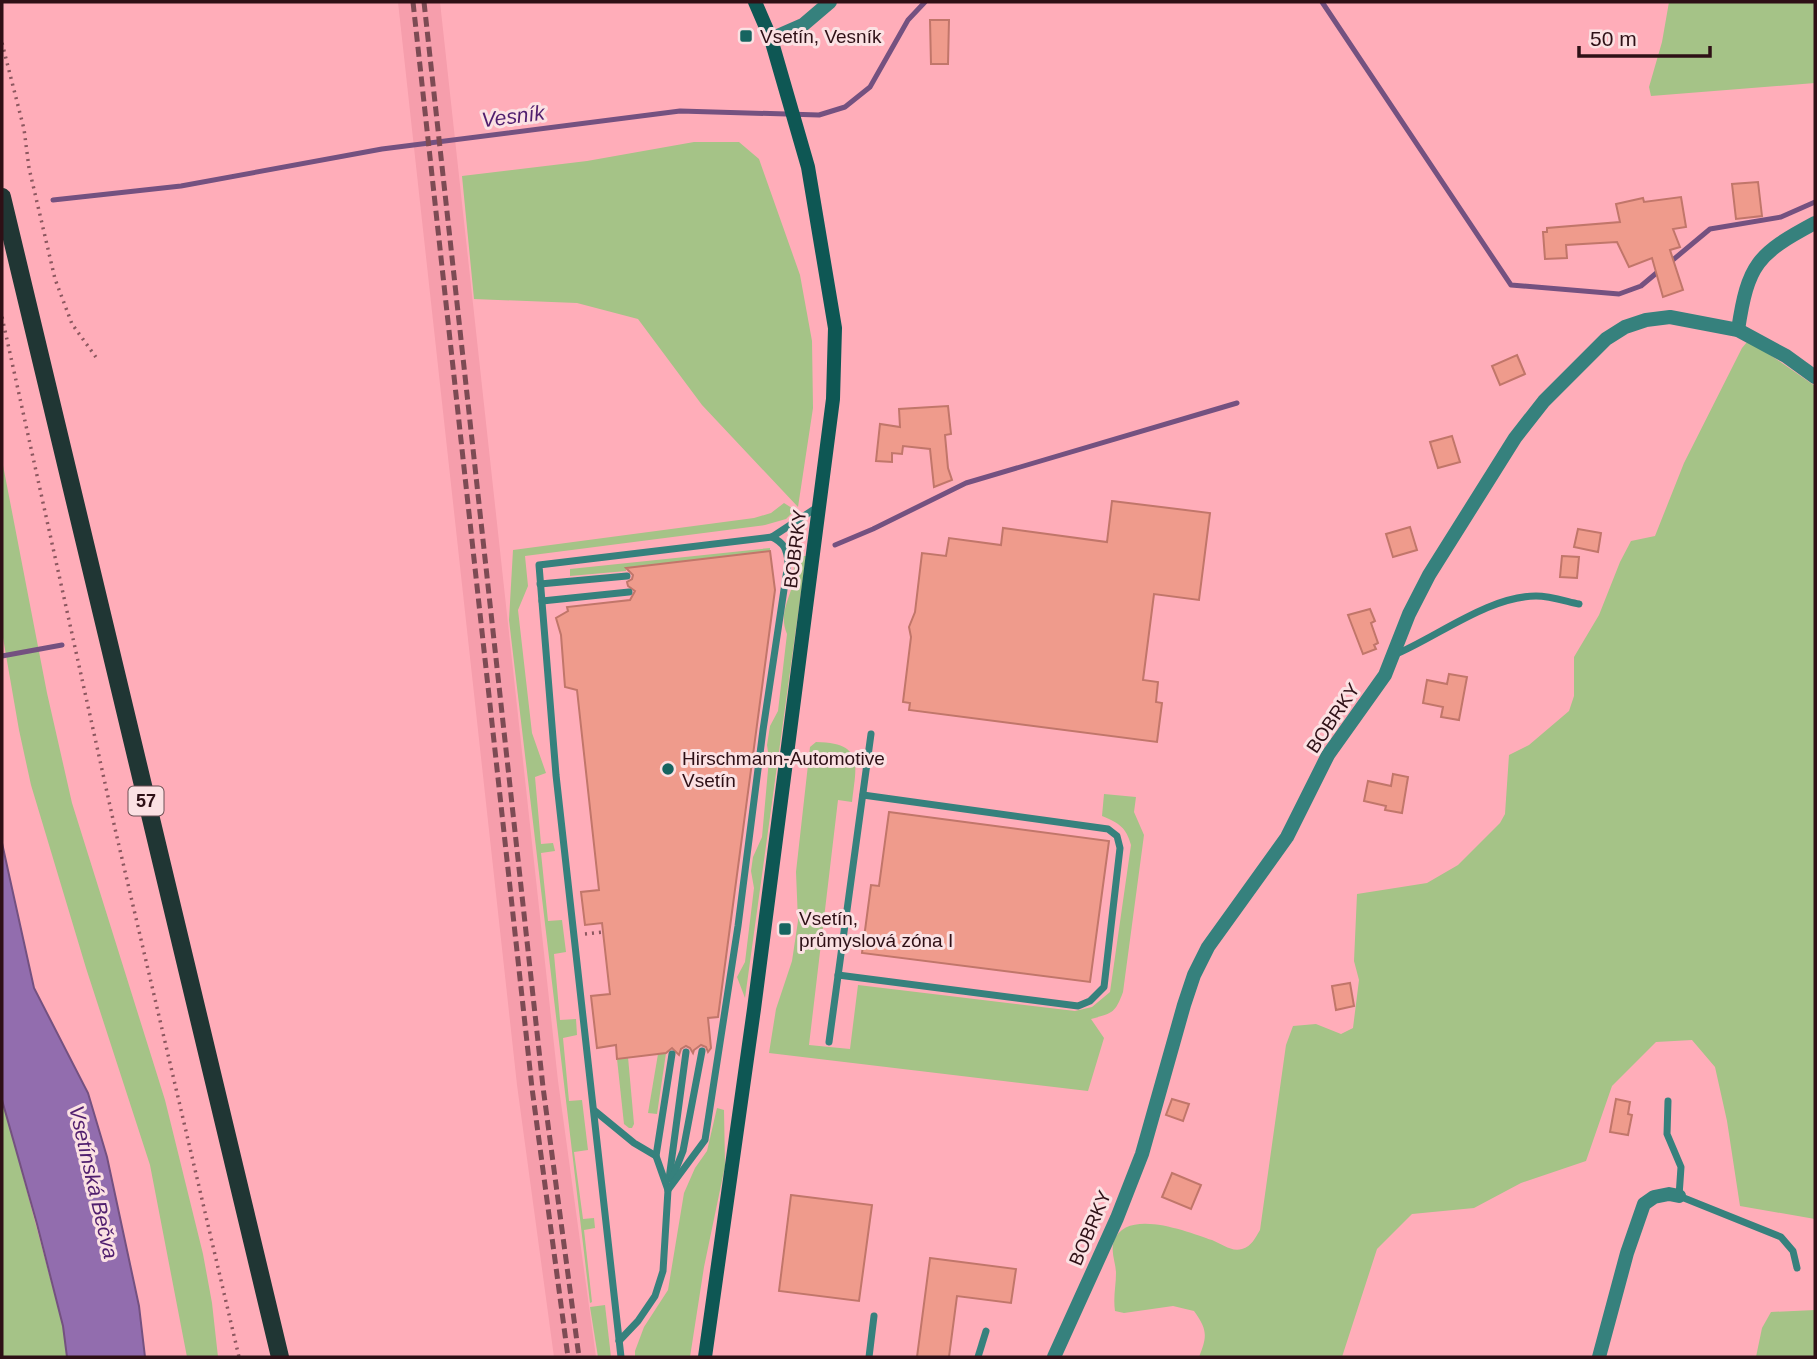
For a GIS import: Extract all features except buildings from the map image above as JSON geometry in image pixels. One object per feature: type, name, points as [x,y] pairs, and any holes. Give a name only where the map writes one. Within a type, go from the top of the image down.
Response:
[{"type":"main road","name":"57","points":[[2,197],[280,1357]]},
{"type":"street","name":"BOBRKY","points":[[705,1357],[754,1009],[833,399],[835,328],[808,167],[771,39],[755,2]]},
{"type":"street","points":[[771,39],[803,25],[830,2]]},
{"type":"street","points":[[1738,330],[1743,299],[1754,267],[1767,253],[1815,223]]},
{"type":"street","name":"BOBRKY","points":[[1054,1357],[1117,1219],[1142,1154],[1194,975],[1208,947],[1287,837],[1328,755],[1385,675],[1409,614],[1429,575],[1515,438],[1544,401],[1606,340],[1625,327],[1646,320],[1670,317],[1738,330],[1786,356],[1815,377]]},
{"type":"street","points":[[1599,1357],[1627,1253],[1644,1204],[1654,1197],[1669,1194],[1679,1196]]},
{"type":"lane","points":[[621,1357],[557,787],[538,565],[772,537],[820,505]]},
{"type":"lane","points":[[667,1190],[705,1140],[738,926],[788,563],[788,551],[781,541],[772,537]]},
{"type":"lane","points":[[540,584],[626,576]]},
{"type":"lane","points":[[542,601],[629,592]]},
{"type":"lane","points":[[1394,655],[1491,607],[1512,600],[1536,596],[1579,604]]},
{"type":"lane","points":[[829,1042],[871,734]]},
{"type":"lane","points":[[838,975],[1078,1006],[1090,1001],[1104,987],[1121,848],[1117,836],[1108,829],[863,795]]},
{"type":"lane","points":[[667,1190],[683,1151],[702,1051]]},
{"type":"lane","points":[[620,1341],[655,1296],[663,1271],[667,1190],[686,1052]]},
{"type":"lane","points":[[667,1190],[656,1156],[672,1054]]},
{"type":"lane","points":[[1668,1101],[1667,1134],[1681,1167],[1679,1196],[1781,1237],[1793,1251],[1797,1268]]},
{"type":"lane","points":[[594,1110],[634,1143],[656,1156]]},
{"type":"lane","points":[[869,1357],[874,1315]]},
{"type":"lane","points":[[978,1357],[986,1331]]},
{"type":"path","points":[[2,43],[24,129],[29,168],[55,279],[72,324],[98,360]]},
{"type":"path","points":[[2,317],[116,833],[239,1357]]},
{"type":"path","points":[[575,935],[603,932]]},
{"type":"shaded area","points":[[398,2],[440,2],[558,1081],[596,1357],[554,1357],[517,1085]]},
{"type":"green space","points":[[1669,2],[1815,2],[1815,83],[1651,96],[1649,87],[1662,42]]},
{"type":"green space","points":[[694,142],[739,142],[759,159],[800,275],[812,341],[813,408],[798,507],[702,405],[638,319],[577,303],[474,299],[462,176],[587,161]]},
{"type":"green space","points":[[1747,342],[1753,343],[1815,386],[1815,1219],[1740,1206],[1727,1121],[1715,1067],[1692,1040],[1656,1042],[1612,1086],[1586,1161],[1521,1183],[1474,1208],[1412,1214],[1377,1249],[1342,1357],[1199,1357],[1205,1334],[1194,1311],[1173,1306],[1124,1313],[1115,1311],[1116,1273],[1113,1245],[1121,1231],[1131,1225],[1174,1228],[1238,1250],[1245,1248],[1255,1239],[1260,1230],[1286,1045],[1293,1026],[1316,1024],[1341,1034],[1353,1028],[1359,980],[1354,961],[1357,894],[1427,883],[1458,865],[1500,823],[1505,814],[1509,755],[1529,745],[1569,711],[1574,696],[1574,657],[1599,615],[1631,541],[1655,536],[1684,463]]},
{"type":"green space","points":[[2,460],[47,693],[72,803],[165,1100],[203,1254],[218,1357],[187,1357],[150,1165],[86,968],[31,785],[2,632]]},
{"type":"green space","points":[[784,503],[795,510],[786,519],[765,525],[525,556],[528,586],[518,610],[532,733],[546,773],[535,777],[541,844],[553,843],[555,851],[541,853],[548,921],[562,920],[566,952],[554,954],[560,1020],[576,1019],[577,1035],[563,1038],[569,1101],[582,1100],[588,1150],[574,1152],[583,1219],[594,1218],[595,1228],[584,1230],[590,1303],[509,620],[513,550],[754,518],[771,513]]},
{"type":"green space","points":[[770,548],[770,551],[570,576],[570,569]]},
{"type":"green space","points":[[794,556],[806,556],[745,998],[737,977],[745,962],[754,888],[751,871],[753,857],[762,837],[769,759],[767,745],[770,726],[778,711],[787,634],[784,617],[793,582]]},
{"type":"green space","points":[[816,742],[832,743],[850,752],[854,758],[855,777],[852,802],[838,800],[809,1045],[850,1049],[858,985],[1075,1011],[1092,1007],[1110,992],[1131,845],[1121,826],[1102,816],[1104,794],[1136,797],[1134,812],[1144,835],[1123,992],[1112,1012],[1091,1019],[1104,1038],[1088,1091],[769,1053],[776,1009],[792,961],[798,921],[796,872],[810,747]]},
{"type":"green space","points":[[666,1053],[657,1114],[648,1113],[658,1054]]},
{"type":"green space","points":[[628,1057],[634,1124],[632,1128],[624,1124],[617,1059]]},
{"type":"green space","points":[[2,1098],[63,1326],[67,1357],[2,1357]]},
{"type":"green space","points":[[717,1108],[724,1110],[725,1166],[704,1267],[690,1357],[635,1357],[644,1327],[668,1290],[684,1193],[695,1168],[707,1151]]},
{"type":"green space","points":[[605,1305],[611,1357],[598,1357],[590,1307]]},
{"type":"green space","points":[[1815,1310],[1815,1357],[1756,1357],[1762,1328],[1771,1312]]},
{"type":"water","name":"Vsetínská Bečva","points":[[2,843],[34,988],[88,1093],[107,1157],[139,1306],[145,1357],[67,1357],[63,1326],[2,1100]]},
{"type":"waterway","name":"Vesník","points":[[53,200],[181,186],[382,149],[680,111],[819,115],[845,107],[870,87],[908,20],[925,2]]},
{"type":"waterway","points":[[1322,2],[1511,285],[1619,294],[1641,286],[1660,270]]},
{"type":"waterway","points":[[1668,264],[1710,229],[1781,217],[1815,202]]},
{"type":"waterway","points":[[835,545],[966,483],[1237,403]]},
{"type":"waterway","points":[[2,656],[62,645]]},
{"type":"railway","points":[[413,2],[532,1088],[568,1357]]},
{"type":"railway","points":[[424,2],[543,1087],[579,1357]]},
{"type":"place","name":"Vsetín, Vesník","points":[[746,36]]},
{"type":"place","name":"Hirschmann-Automotive Vsetín","points":[[668,769]]},
{"type":"place","name":"Vsetín, průmyslová zóna I","points":[[785,929]]}]
